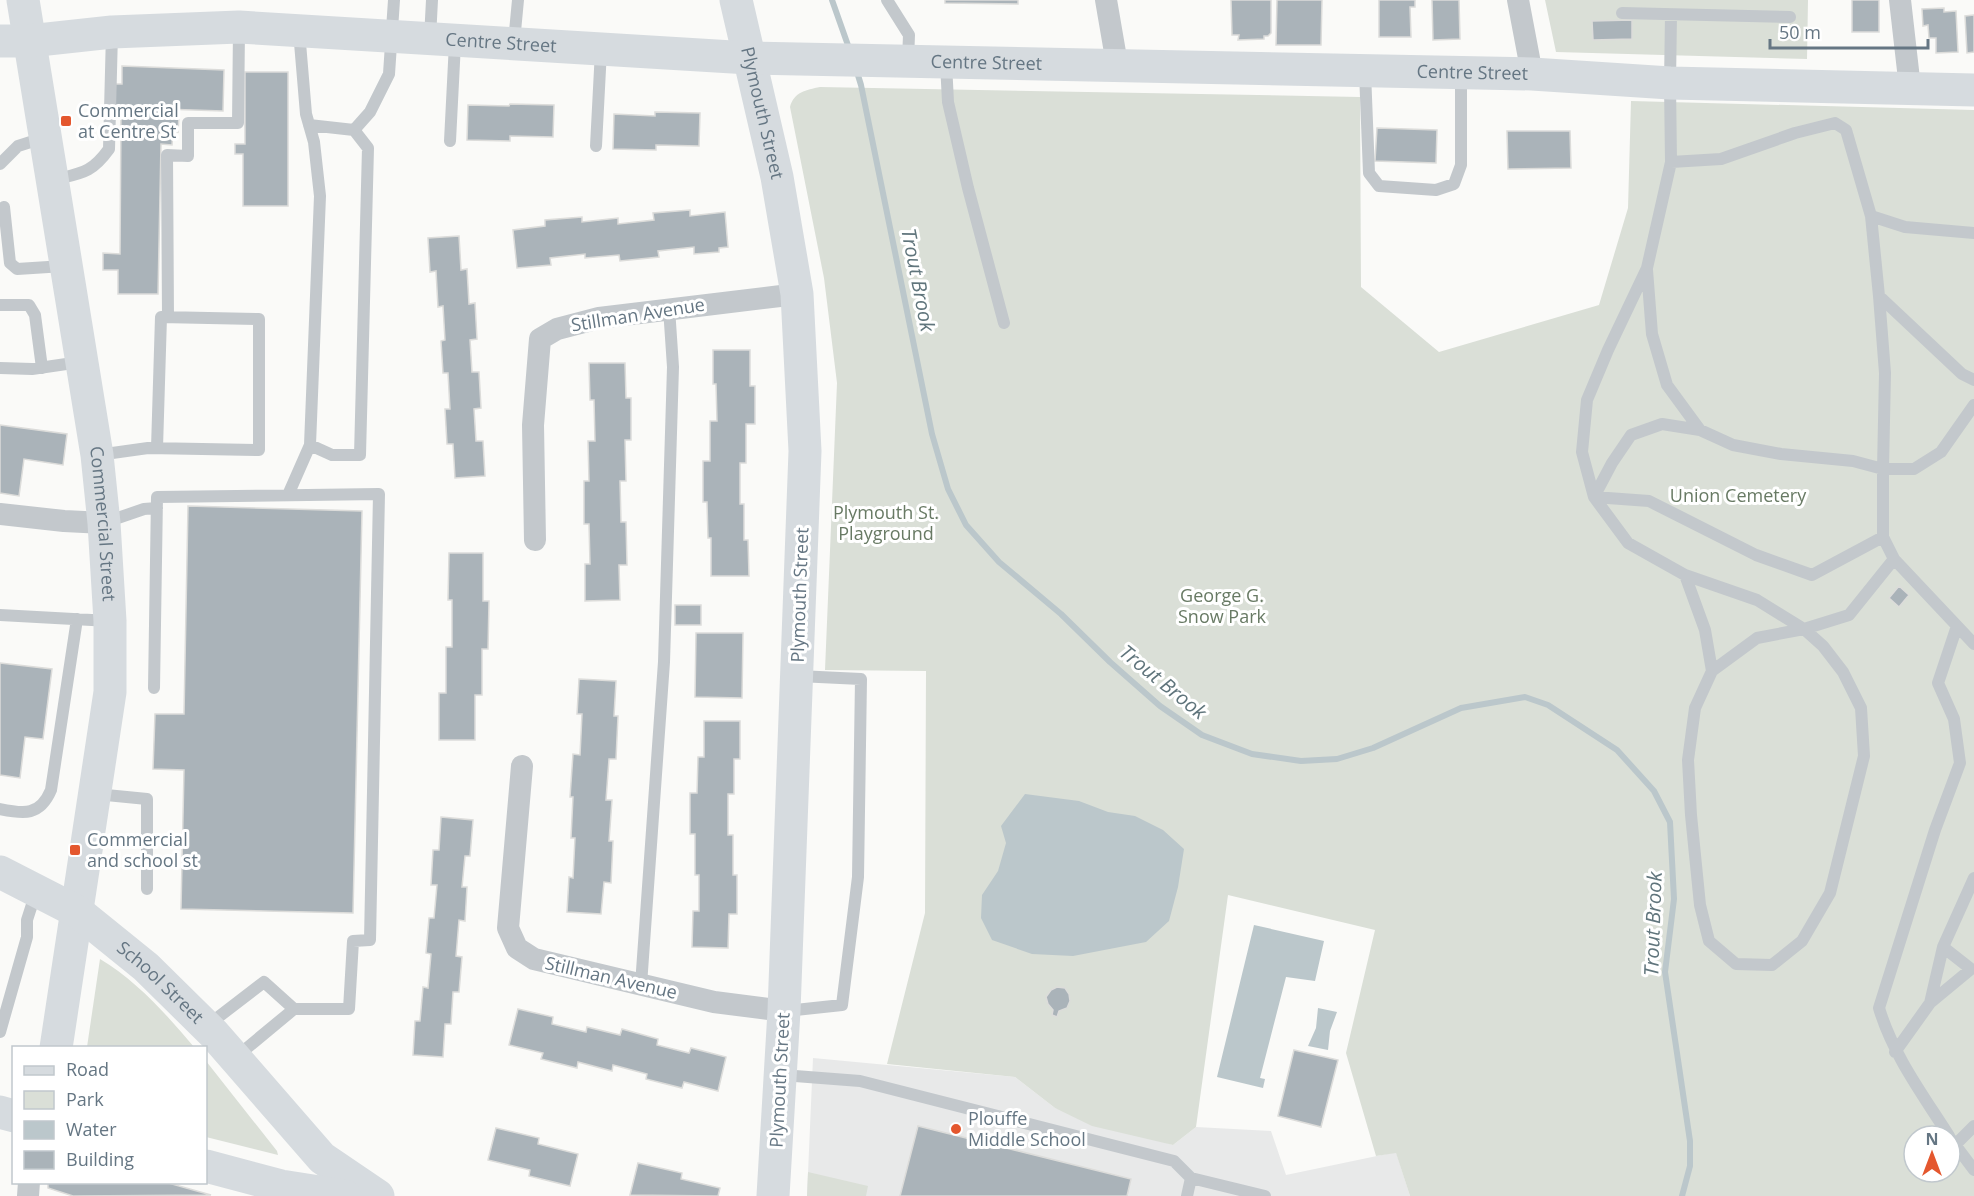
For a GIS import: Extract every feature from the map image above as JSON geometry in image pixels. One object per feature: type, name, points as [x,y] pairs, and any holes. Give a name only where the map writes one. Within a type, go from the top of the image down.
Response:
[{"type":"main road","name":"Commercial Street","points":[[22,0],[14,41],[45,138],[97,455],[110,621],[110,692],[56,1046]]},
{"type":"main road","name":"Plymouth Street","points":[[736,0],[777,177],[797,294],[805,451],[784,1011],[773,1196]]},
{"type":"main road","name":"Centre Street","points":[[14,41],[112,32],[239,27],[749,58],[1461,72],[1670,83],[1974,90]]},
{"type":"main road","name":"School Street","points":[[0,872],[78,912],[146,967],[207,1026],[322,1158],[378,1196]]},
{"type":"main road","points":[[207,1166],[256,1188],[325,1195]]},
{"type":"street","points":[[1106,0],[1116,64]]},
{"type":"street","points":[[1518,0],[1532,74]]},
{"type":"street","points":[[1900,0],[1910,88]]},
{"type":"street","name":"Stillman Avenue","points":[[535,540],[533,425],[540,339],[557,328],[599,318],[797,294]]},
{"type":"street","points":[[0,514],[104,523]]},
{"type":"street","name":"Stillman Avenue","points":[[522,766],[508,928],[517,948],[534,959],[641,985],[714,1002],[784,1011]]},
{"type":"lane","points":[[354,130],[370,112],[389,74],[394,0]]},
{"type":"lane","points":[[432,0],[443,38],[450,141]]},
{"type":"lane","points":[[513,43],[518,0]]},
{"type":"lane","points":[[887,0],[909,35],[908,61]]},
{"type":"lane","points":[[1622,13],[1790,17]]},
{"type":"lane","points":[[1671,15],[1671,162],[1647,268],[1587,400],[1582,452],[1594,497],[1628,543],[1685,575],[1757,600],[1804,629],[1822,646],[1843,672],[1861,708],[1864,756],[1830,893],[1802,941],[1772,965],[1736,964],[1709,940],[1700,904],[1688,760],[1695,708],[1712,670],[1757,638],[1804,629],[1849,615],[1894,559]]},
{"type":"lane","points":[[168,317],[167,155],[188,156],[188,123],[238,123],[239,27]]},
{"type":"lane","points":[[288,495],[310,445],[320,196],[314,142],[306,114],[299,30]]},
{"type":"lane","points":[[52,181],[87,171],[98,164],[109,149],[112,32]]},
{"type":"lane","points":[[596,146],[601,48]]},
{"type":"lane","points":[[946,62],[948,102],[1004,323]]},
{"type":"lane","points":[[1365,70],[1369,173],[1373,181],[1379,186],[1436,190],[1454,184],[1461,165],[1461,72]]},
{"type":"lane","points":[[1671,162],[1721,159],[1795,133],[1834,123],[1846,130],[1871,216],[1879,296],[1885,373],[1883,537],[1894,559],[1974,644]]},
{"type":"lane","points":[[309,125],[354,130],[368,148],[360,455],[332,455],[310,445]]},
{"type":"lane","points":[[0,164],[18,146],[45,138]]},
{"type":"lane","points":[[4,207],[12,267],[17,269],[66,266]]},
{"type":"lane","points":[[1871,216],[1905,227],[1974,233]]},
{"type":"lane","points":[[1647,268],[1652,334],[1667,385],[1700,430]]},
{"type":"lane","points":[[1879,296],[1962,374],[1974,380]]},
{"type":"lane","points":[[0,305],[29,305],[35,315],[42,368]]},
{"type":"lane","points":[[641,985],[657,783],[666,619],[673,367],[669,308]]},
{"type":"lane","points":[[97,455],[157,448],[259,450],[260,319],[162,317],[157,448]]},
{"type":"lane","points":[[0,368],[42,368],[81,362]]},
{"type":"lane","points":[[1594,497],[1611,463],[1630,435],[1662,424],[1700,430],[1733,445],[1781,454],[1853,461],[1883,469],[1914,470],[1941,452],[1974,405]]},
{"type":"lane","points":[[154,688],[157,497],[379,494],[370,940],[354,941],[349,1009],[294,1009],[235,1058]]},
{"type":"lane","points":[[1594,497],[1649,501],[1756,555],[1812,575],[1883,537]]},
{"type":"lane","points":[[104,523],[144,509],[157,508]]},
{"type":"lane","points":[[1685,575],[1705,630],[1712,670]]},
{"type":"lane","points":[[0,615],[110,621]]},
{"type":"lane","points":[[0,809],[27,813],[46,802],[51,790],[76,619]]},
{"type":"lane","points":[[1941,1124],[1895,1052],[1884,1028],[1879,1008],[1935,830],[1960,763],[1954,719],[1938,683],[1958,627]]},
{"type":"lane","points":[[784,1011],[842,1005],[858,877],[861,679],[797,676]]},
{"type":"lane","points":[[95,794],[147,799],[147,889]]},
{"type":"lane","points":[[1930,1003],[1943,947],[1974,878]]},
{"type":"lane","points":[[0,1032],[27,937],[27,920],[36,891]]},
{"type":"lane","points":[[1895,1052],[1930,1003],[1973,967],[1943,947]]},
{"type":"lane","points":[[207,1026],[264,982],[294,1009]]},
{"type":"lane","points":[[781,1075],[860,1081],[1174,1161],[1191,1178],[1265,1196]]},
{"type":"lane","points":[[1962,1154],[1974,1170]]},
{"type":"lane","points":[[1187,1196],[1191,1178]]},
{"type":"shaded area","name":"Plouffe Middle School","points":[[813,1058],[1015,1077],[1055,1108],[1173,1145],[1196,1127],[1271,1131],[1286,1175],[1396,1152],[1410,1196],[807,1196]]},
{"type":"green space","points":[[1545,0],[1808,0],[1807,59],[1556,52]]},
{"type":"green space","name":"George G. Snow Park","points":[[820,87],[1360,97],[1361,287],[1439,352],[1599,305],[1628,208],[1631,101],[1974,110],[1974,1196],[1410,1196],[1396,1153],[1376,1156],[1346,1053],[1375,930],[1228,895],[1196,1127],[1173,1145],[1092,1126],[1055,1108],[1015,1077],[887,1064],[925,913],[926,671],[825,670],[837,383],[824,278],[790,107],[794,98],[805,91]]},
{"type":"green space","points":[[100,959],[139,988],[193,1046],[87,1046]]},
{"type":"green space","points":[[207,1062],[277,1151],[278,1155],[207,1137]]},
{"type":"green space","points":[[808,1172],[868,1186],[866,1196],[807,1196]]},
{"type":"water","points":[[1025,794],[1079,801],[1108,812],[1135,816],[1163,830],[1184,849],[1178,887],[1169,921],[1146,942],[1073,956],[1032,954],[992,940],[981,918],[982,895],[998,871],[1006,843],[1001,826]]},
{"type":"water","points":[[1254,925],[1324,941],[1315,981],[1286,977],[1260,1078],[1265,1079],[1263,1088],[1217,1077]]},
{"type":"water","points":[[1318,1008],[1337,1012],[1330,1031],[1328,1050],[1308,1046],[1316,1028]]},
{"type":"building","points":[[945,0],[1018,0],[1018,4],[945,3]]},
{"type":"building","points":[[1231,0],[1271,0],[1271,33],[1264,36],[1264,39],[1238,40],[1239,35],[1232,35]]},
{"type":"building","points":[[1277,0],[1322,0],[1321,45],[1276,45]]},
{"type":"building","points":[[1379,0],[1415,0],[1415,7],[1410,7],[1411,37],[1379,37]]},
{"type":"building","points":[[1432,0],[1459,0],[1460,39],[1433,40]]},
{"type":"building","points":[[1852,0],[1879,0],[1879,32],[1852,32]]},
{"type":"building","points":[[1944,8],[1944,12],[1956,11],[1958,52],[1936,53],[1936,38],[1929,38],[1928,25],[1923,26],[1922,9]]},
{"type":"building","points":[[1974,15],[1974,52],[1967,53],[1965,16]]},
{"type":"building","points":[[1632,20],[1632,39],[1593,40],[1592,21]]},
{"type":"building","points":[[122,66],[224,70],[223,111],[163,109],[162,116],[179,116],[178,132],[173,131],[172,145],[161,144],[158,294],[118,294],[118,270],[103,270],[103,253],[120,254],[121,116],[112,116],[112,84],[122,84]]},
{"type":"building","points":[[245,72],[288,72],[288,206],[243,206],[243,154],[235,154],[235,144],[245,144]]},
{"type":"building","points":[[510,104],[554,105],[553,137],[510,136],[510,141],[467,140],[468,105],[509,106]]},
{"type":"building","points":[[655,112],[700,113],[699,146],[656,145],[656,150],[613,149],[614,114],[655,116]]},
{"type":"building","points":[[1377,128],[1437,130],[1436,163],[1375,161]]},
{"type":"building","points":[[1507,131],[1570,131],[1571,168],[1508,169]]},
{"type":"building","points":[[690,210],[690,216],[725,212],[728,247],[719,248],[719,252],[694,254],[694,247],[658,251],[659,257],[620,261],[619,255],[585,258],[585,254],[550,258],[551,265],[517,268],[513,230],[545,226],[545,220],[582,217],[582,222],[618,218],[618,224],[654,220],[653,213]]},
{"type":"building","points":[[459,236],[461,270],[467,269],[469,304],[475,303],[477,339],[470,340],[472,372],[479,372],[481,408],[474,409],[476,441],[483,441],[485,476],[455,478],[453,444],[447,444],[445,409],[450,409],[448,373],[443,373],[441,341],[445,340],[443,306],[438,307],[436,271],[430,272],[428,238]]},
{"type":"building","points":[[713,350],[750,350],[750,386],[755,386],[755,424],[746,424],[746,463],[740,463],[740,504],[744,504],[744,540],[748,540],[749,576],[711,576],[711,538],[708,538],[707,502],[703,502],[703,461],[710,461],[710,421],[717,421],[716,384],[713,384]]},
{"type":"building","points":[[589,363],[625,363],[626,398],[631,398],[631,440],[625,440],[626,481],[620,481],[621,522],[626,522],[627,565],[619,565],[620,600],[585,601],[585,564],[590,564],[589,524],[584,524],[584,481],[589,481],[588,441],[595,441],[594,400],[590,400]]},
{"type":"building","points":[[0,425],[67,434],[63,465],[24,459],[19,496],[0,493]]},
{"type":"building","points":[[188,506],[362,511],[353,913],[181,909],[184,770],[153,769],[155,714],[184,714]]},
{"type":"building","points":[[449,553],[483,553],[483,601],[489,601],[488,649],[482,649],[482,695],[475,695],[475,740],[439,740],[439,693],[446,693],[446,647],[452,647],[452,600],[448,600]]},
{"type":"building","points":[[1899,586],[1909,595],[1899,607],[1889,598]]},
{"type":"building","points":[[675,605],[701,605],[701,625],[675,625]]},
{"type":"building","points":[[696,633],[743,633],[742,698],[695,697]]},
{"type":"building","points":[[0,663],[52,669],[43,739],[25,737],[20,778],[0,775]]},
{"type":"building","points":[[579,679],[616,681],[614,716],[618,716],[616,759],[609,759],[606,800],[612,800],[609,841],[613,841],[611,883],[604,882],[601,914],[567,912],[569,877],[573,878],[575,838],[571,838],[573,797],[570,797],[573,754],[580,755],[582,714],[577,714]]},
{"type":"building","points":[[704,721],[740,721],[740,759],[734,759],[734,794],[728,794],[728,835],[733,835],[733,875],[737,875],[737,914],[729,914],[728,948],[692,947],[693,911],[699,911],[699,875],[695,875],[695,834],[690,834],[690,793],[697,793],[698,757],[704,757]]},
{"type":"building","points":[[441,817],[473,820],[470,856],[465,856],[462,887],[467,887],[465,921],[459,920],[456,956],[462,957],[459,992],[453,992],[451,1024],[445,1024],[443,1057],[413,1055],[415,1021],[420,1021],[423,987],[428,988],[431,954],[426,953],[429,918],[434,918],[437,885],[431,885],[433,850],[439,850]]},
{"type":"building","points":[[1057,987],[1065,988],[1070,1001],[1067,1008],[1059,1011],[1057,1017],[1052,1015],[1053,1010],[1046,997],[1051,990]]},
{"type":"building","points":[[518,1009],[553,1017],[552,1024],[586,1032],[587,1027],[620,1035],[622,1029],[658,1039],[657,1045],[689,1053],[691,1048],[726,1057],[718,1091],[684,1082],[682,1088],[646,1079],[647,1074],[613,1065],[612,1071],[578,1062],[577,1068],[541,1059],[543,1053],[509,1045]]},
{"type":"building","points":[[1294,1050],[1338,1060],[1321,1127],[1278,1116]]},
{"type":"building","points":[[918,1126],[1131,1179],[1127,1196],[900,1196]]},
{"type":"building","points":[[918,1126],[1131,1179],[1127,1196],[900,1196]]},
{"type":"building","points":[[496,1128],[539,1138],[538,1144],[578,1154],[570,1186],[529,1176],[530,1170],[488,1160]]},
{"type":"building","points":[[638,1163],[682,1173],[681,1179],[720,1188],[718,1196],[630,1195]]},
{"type":"building","points":[[48,1184],[172,1184],[211,1195],[73,1196],[48,1188]]},
{"type":"waterway","name":"Trout Brook","points":[[832,0],[850,51]]},
{"type":"waterway","name":"Trout Brook","points":[[857,72],[932,434],[948,489],[966,525],[999,562],[1061,614],[1110,662],[1160,706],[1202,735],[1252,754],[1301,761],[1337,759],[1373,748],[1461,708],[1525,697],[1548,705],[1617,750],[1654,791],[1670,822],[1674,899],[1665,972],[1690,1141],[1690,1166],[1682,1196]]},
{"type":"place","name":"Commercial at Centre St","points":[[66,121]]},
{"type":"place","name":"Commercial and school st","points":[[75,850]]},
{"type":"place","name":"Plouffe Middle School","points":[[956,1129]]},
{"type":"park label","name":"Union Cemetery","points":[[1738,496]]},
{"type":"park label","name":"Plymouth St. Playground","points":[[886,523]]}]
